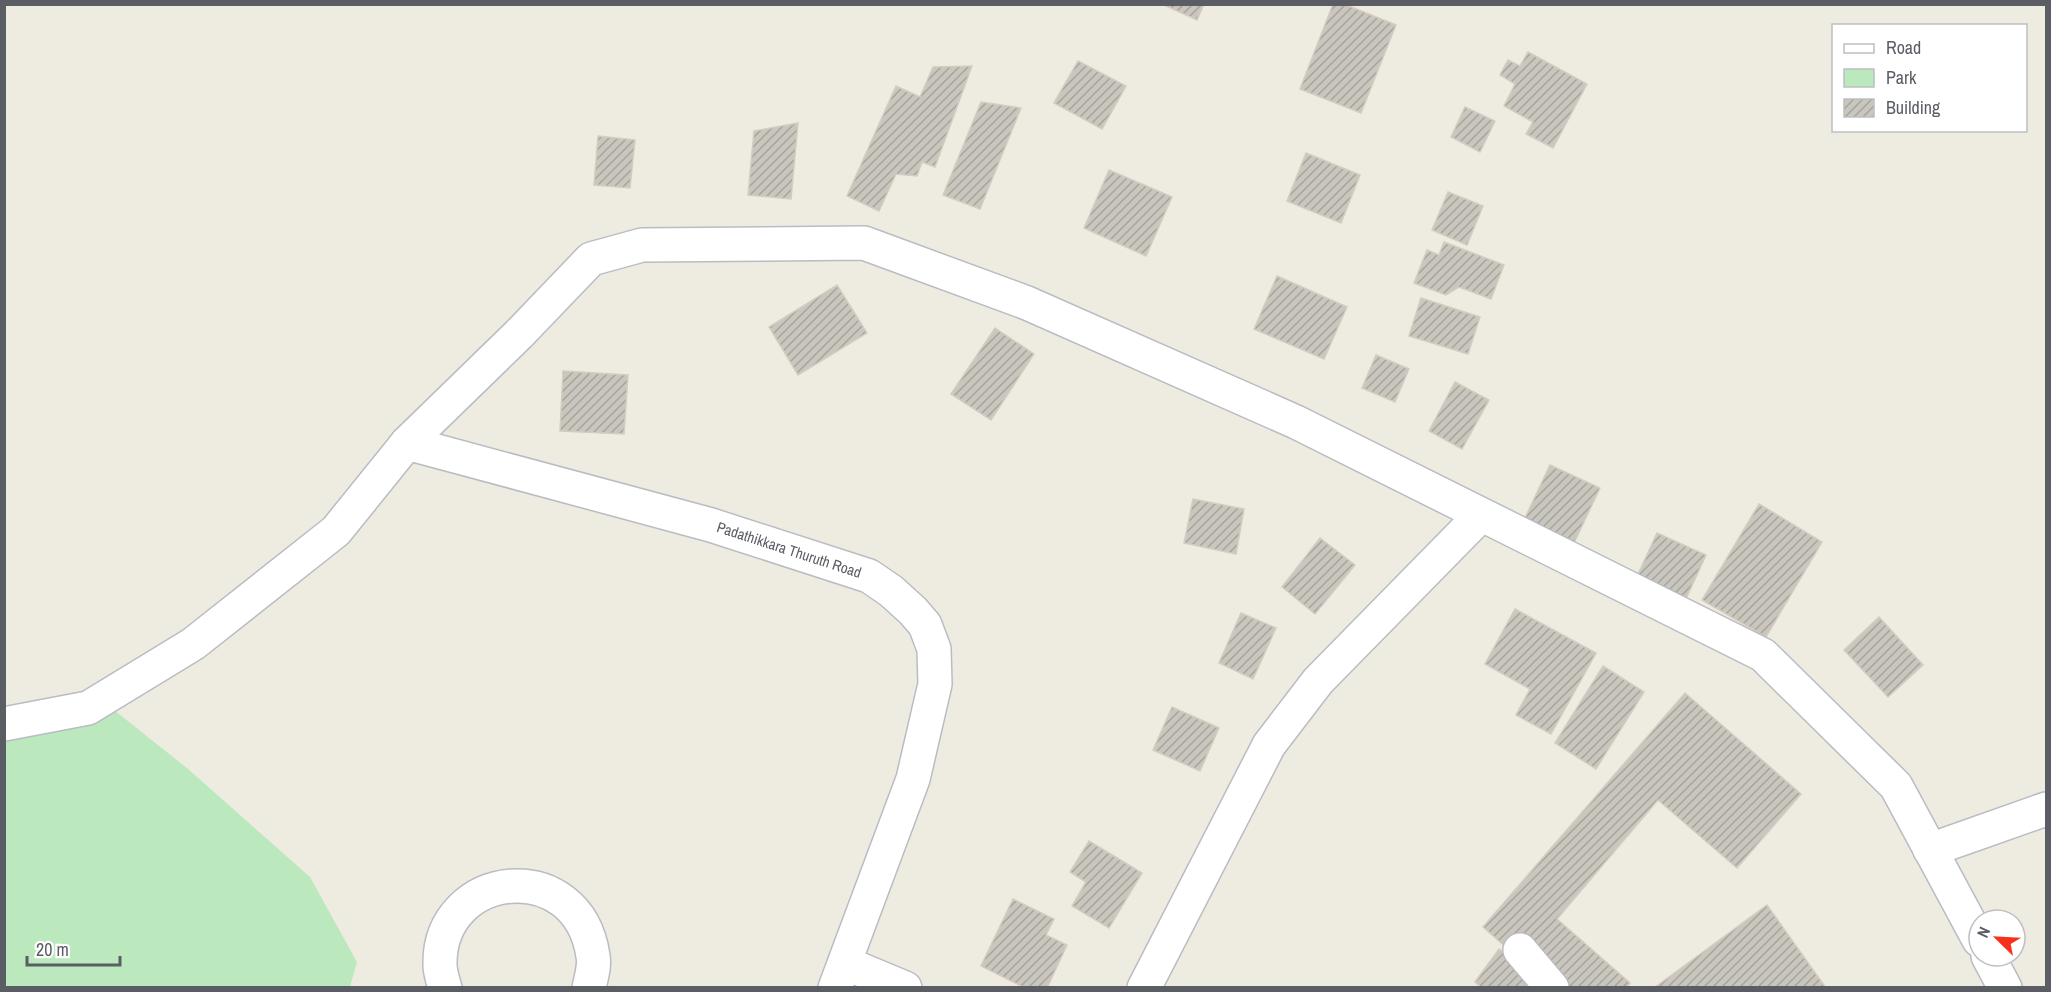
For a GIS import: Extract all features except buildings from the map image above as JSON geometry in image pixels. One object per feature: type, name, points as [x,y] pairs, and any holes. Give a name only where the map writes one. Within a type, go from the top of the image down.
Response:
[{"type":"street","points":[[4,724],[88,708],[193,644],[336,531],[407,443],[519,334],[591,259],[642,245],[864,243],[1027,303],[1296,423],[1763,655],[1896,786],[1967,918]]},
{"type":"street","name":"Padathikkara Thuruth Road","points":[[407,443],[711,525],[869,576],[891,591],[925,625],[934,649],[935,684],[913,779],[840,975]]},
{"type":"street","points":[[1144,987],[1269,745],[1318,681],[1481,515]]},
{"type":"street","points":[[1930,850],[2046,809]]},
{"type":"street","points":[[445,987],[440,966],[444,936],[460,910],[484,892],[513,885],[543,889],[552,894],[569,905],[587,929],[594,958],[589,987]]},
{"type":"street","points":[[1520,950],[1552,987]]},
{"type":"street","points":[[1995,968],[2005,987]]},
{"type":"street","points":[[840,975],[905,987]]},
{"type":"green space","points":[[114,710],[188,769],[310,877],[357,962],[350,987],[5,987],[4,734]]}]
